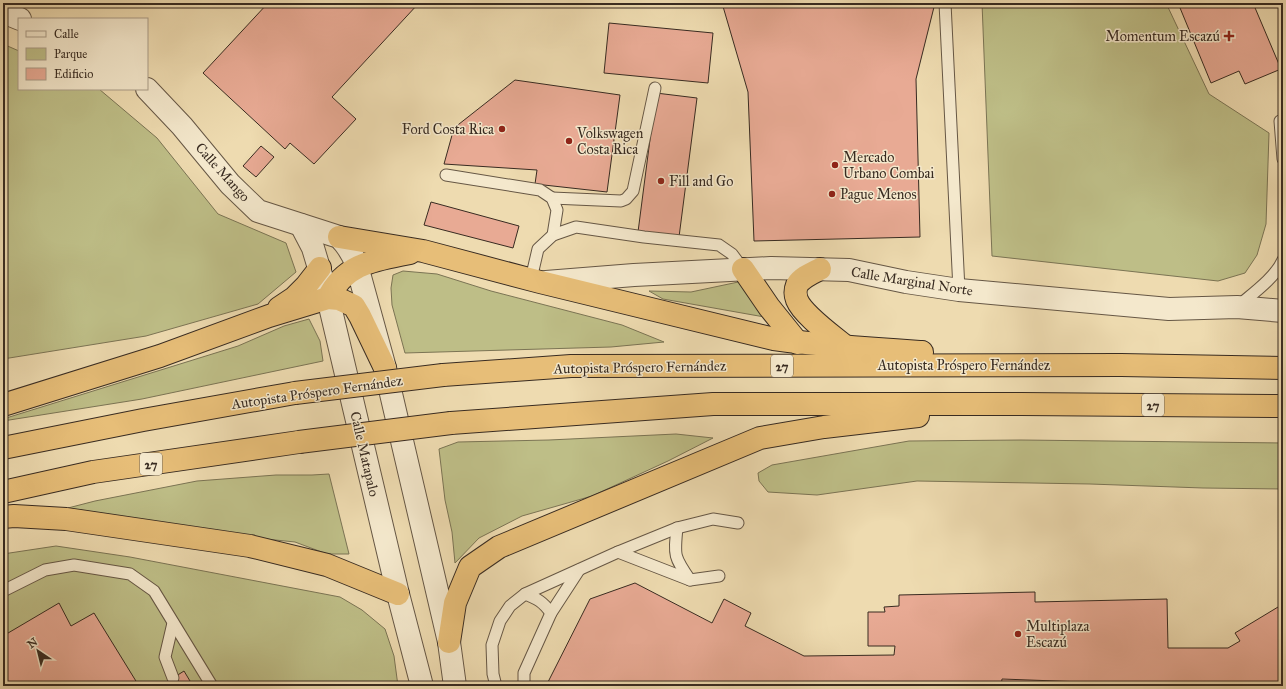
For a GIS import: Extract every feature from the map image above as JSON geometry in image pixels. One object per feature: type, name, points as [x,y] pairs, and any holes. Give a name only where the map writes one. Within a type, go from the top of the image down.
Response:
[{"type":"highway","points":[[339,237],[423,251],[774,339],[846,347],[1121,365]]},
{"type":"highway","points":[[328,298],[332,289],[343,276],[357,266],[384,258],[423,251]]},
{"type":"highway","points":[[268,316],[294,298],[320,268]]},
{"type":"highway","points":[[743,269],[769,307],[798,342]]},
{"type":"highway","points":[[820,269],[801,280],[797,285],[795,293],[798,301],[807,312],[846,347]]},
{"type":"highway","points":[[3,406],[160,356],[268,316],[328,298],[339,299],[354,306],[385,368]]},
{"type":"highway","name":"Autopista Próspero Fernández","points":[[3,448],[143,420],[295,393],[443,375],[571,366],[1121,365],[1283,368]]},
{"type":"highway","name":"27","points":[[3,492],[93,472],[299,442],[451,423],[713,404],[1283,406]]},
{"type":"highway","points":[[449,642],[455,603],[470,567],[499,547],[620,495],[760,438],[824,426],[1022,404]]},
{"type":"highway","points":[[3,516],[66,520],[250,546],[327,565],[398,594]]},
{"type":"street","points":[[3,12],[18,18]]},
{"type":"street","name":"Calle Mango","points":[[148,90],[182,126],[230,184],[258,210],[339,237]]},
{"type":"street","name":"Calle Matapalo","points":[[301,225],[313,248],[328,298],[398,594],[422,686]]},
{"type":"street","points":[[339,237],[347,245],[354,257],[385,368],[449,642],[455,686]]},
{"type":"street","name":"Calle Marginal Norte","points":[[536,280],[771,268],[849,270],[906,282],[959,290],[1169,309],[1236,307],[1283,311]]},
{"type":"street","points":[[3,528],[21,524],[66,520]]},
{"type":"lane","points":[[945,3],[959,290]]},
{"type":"lane","points":[[446,175],[540,190],[552,198],[622,201],[626,199],[633,191],[655,88]]},
{"type":"lane","points":[[1280,121],[1283,159]]},
{"type":"lane","points":[[552,198],[556,210],[553,235]]},
{"type":"lane","points":[[536,280],[538,249],[553,235],[576,227],[644,237],[719,245],[732,254],[743,269]]},
{"type":"lane","points":[[1236,307],[1279,268],[1283,260]]},
{"type":"lane","points":[[496,686],[493,674],[492,644],[503,616],[510,606],[525,594],[618,552],[677,528],[713,519],[738,523]]},
{"type":"lane","points":[[677,528],[675,550],[678,562],[690,580]]},
{"type":"lane","points":[[618,552],[690,580],[719,576]]},
{"type":"lane","points":[[3,591],[45,570],[74,565],[130,574],[154,591],[212,686]]},
{"type":"lane","points":[[524,686],[524,673],[551,613],[579,569]]},
{"type":"lane","points":[[525,594],[537,598],[551,613]]},
{"type":"lane","points":[[173,623],[165,657],[173,678]]},
{"type":"green space","points":[[982,3],[1166,3],[1209,94],[1269,133],[1266,224],[1257,255],[1245,273],[1218,281],[992,256]]},
{"type":"green space","points":[[3,44],[18,51],[18,90],[100,90],[157,138],[218,214],[286,243],[296,272],[258,304],[146,336],[3,359]]},
{"type":"green space","points":[[403,271],[437,274],[491,291],[622,325],[664,342],[611,347],[405,353],[392,305],[391,288],[393,275]]},
{"type":"green space","points":[[743,281],[770,318],[663,299],[649,291],[691,292]]},
{"type":"green space","points":[[309,319],[320,341],[323,361],[142,399],[3,421],[3,419],[238,346],[284,326]]},
{"type":"green space","points":[[676,434],[713,438],[668,461],[592,496],[522,516],[479,538],[455,563],[452,532],[445,500],[439,449],[458,442],[549,440]]},
{"type":"green space","points":[[1021,440],[1283,443],[1283,489],[917,481],[817,495],[768,492],[759,481],[758,473],[772,465],[909,441]]},
{"type":"green space","points":[[329,474],[349,554],[327,554],[295,542],[256,538],[68,508],[95,501],[197,481],[276,475]]},
{"type":"green space","points":[[56,546],[130,557],[340,597],[362,610],[385,629],[394,656],[398,686],[3,686],[3,554]]},
{"type":"building","points":[[268,3],[418,4],[332,97],[356,119],[314,164],[290,143],[285,149],[203,73]]},
{"type":"building","name":"Mercado Urbano Combai","points":[[722,3],[935,3],[916,79],[920,237],[754,241],[748,92]]},
{"type":"building","name":"Momentum Escazú","points":[[1178,3],[1253,3],[1281,69],[1245,84],[1239,71],[1211,83]]},
{"type":"building","points":[[609,23],[713,33],[708,83],[604,73]]},
{"type":"building","points":[[515,80],[620,95],[607,192],[535,184],[537,170],[444,164],[454,128]]},
{"type":"building","points":[[656,93],[697,98],[679,237],[638,232]]},
{"type":"building","points":[[261,146],[274,157],[256,177],[243,166]]},
{"type":"building","points":[[431,202],[519,226],[513,248],[424,225]]},
{"type":"building","name":"Multiplaza Escazú","points":[[635,583],[712,623],[724,599],[751,613],[745,626],[804,656],[894,655],[895,646],[868,646],[868,612],[885,612],[884,607],[899,606],[899,595],[1035,592],[1035,602],[1167,599],[1168,648],[1228,648],[1240,641],[1235,633],[1283,604],[1283,686],[548,686],[547,684],[590,599]]},
{"type":"building","points":[[59,603],[71,626],[94,613],[139,686],[3,686],[3,636]]},
{"type":"building","points":[[184,671],[193,686],[160,686],[173,678]]},
{"type":"building","points":[[1002,679],[1083,682],[1082,686],[1001,686]]},
{"type":"place","name":"Momentum Escazú","points":[[1229,36]]},
{"type":"place","name":"Ford Costa Rica","points":[[502,129]]},
{"type":"place","name":"Volkswagen Costa Rica","points":[[569,141]]},
{"type":"place","name":"Mercado Urbano Combai","points":[[835,165]]},
{"type":"place","name":"Fill and Go","points":[[661,181]]},
{"type":"place","name":"Pague Menos","points":[[832,194]]},
{"type":"place","name":"Multiplaza Escazú","points":[[1018,634]]}]
